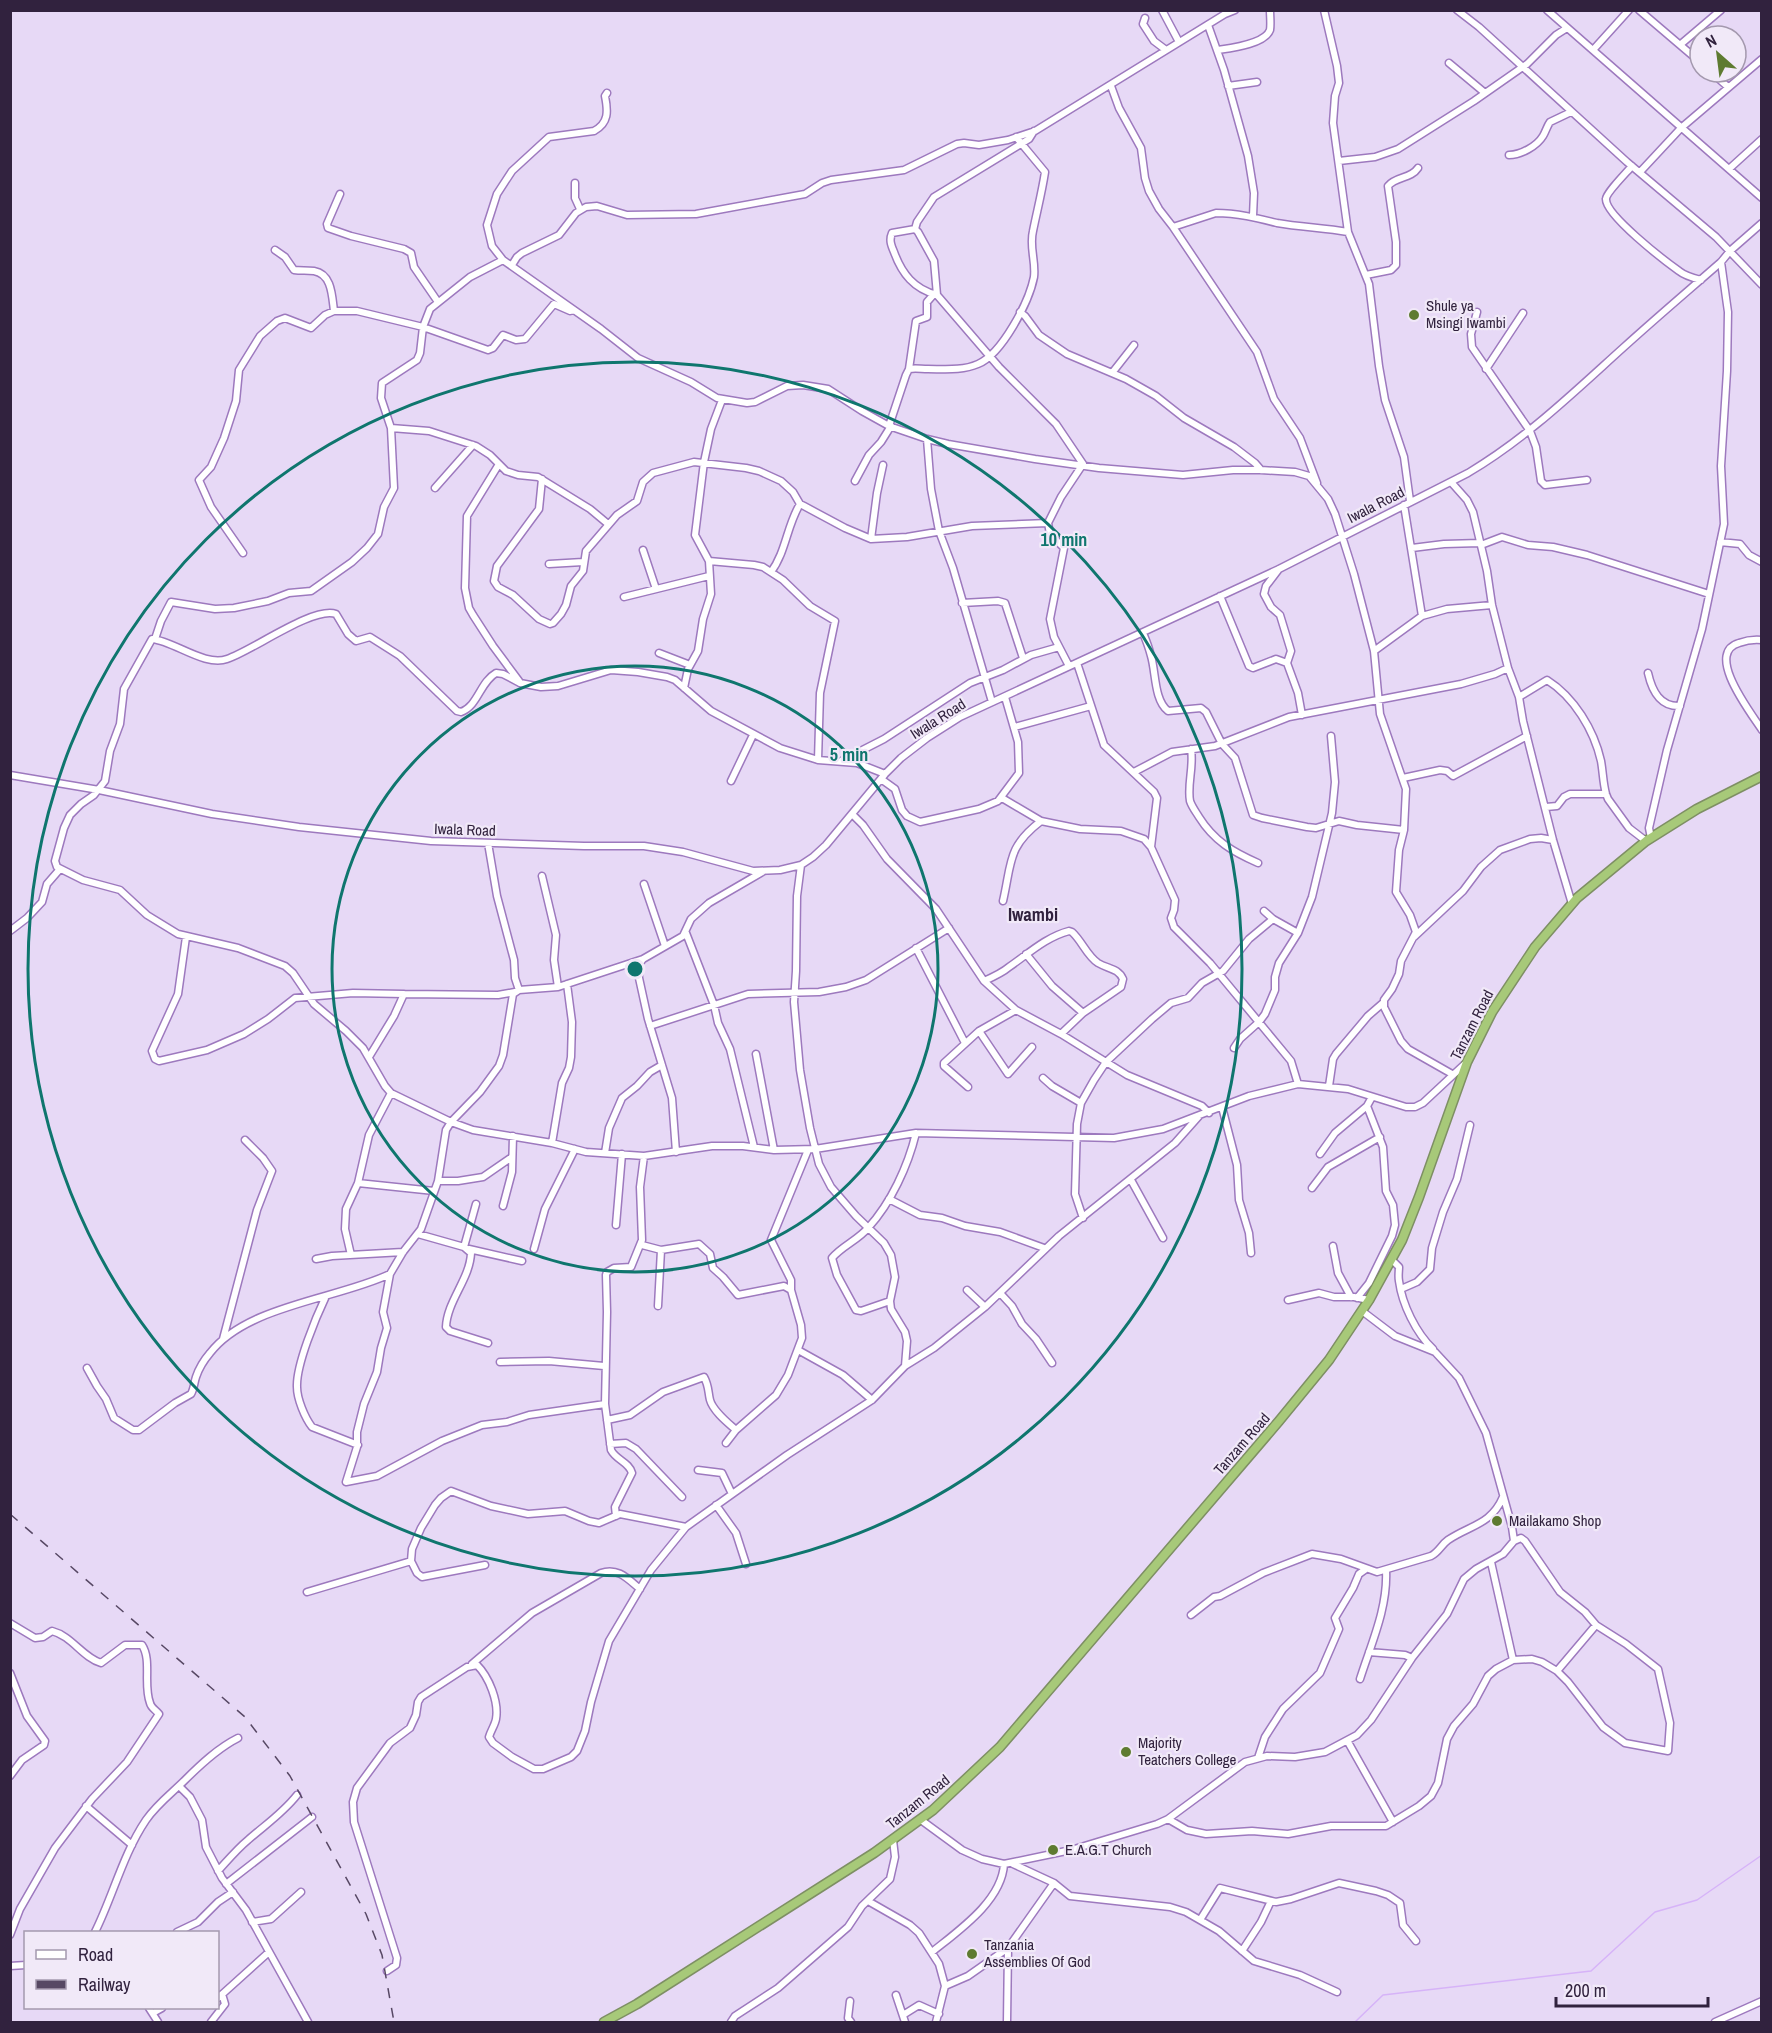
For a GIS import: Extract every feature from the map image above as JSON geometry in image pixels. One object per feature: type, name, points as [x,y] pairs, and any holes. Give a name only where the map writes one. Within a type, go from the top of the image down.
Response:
[{"type":"highway","name":"Tanzam Road","points":[[604,2022],[637,2004],[893,1840],[949,1796],[1000,1747],[1305,1390],[1329,1360],[1362,1311],[1392,1260],[1419,1197],[1467,1062],[1505,990],[1536,947],[1572,904],[1648,839],[1697,809],[1761,776]]},
{"type":"street","points":[[1162,10],[1179,42]]},
{"type":"street","points":[[512,265],[522,253],[560,235],[580,209],[597,206],[627,215],[696,214],[805,194],[831,180],[904,170],[964,142],[979,145],[1029,139],[1035,131],[1235,10]]},
{"type":"street","points":[[1218,50],[1251,43],[1265,36],[1269,30],[1270,10]]},
{"type":"street","points":[[1324,10],[1339,83],[1334,103],[1333,123],[1348,231],[1366,275],[1385,400],[1404,457],[1412,548],[1422,616]]},
{"type":"street","points":[[1457,10],[1479,27],[1571,112],[1730,251],[1761,285]]},
{"type":"street","points":[[1547,10],[1761,198]]},
{"type":"street","points":[[1639,10],[1688,51]]},
{"type":"street","points":[[1681,44],[1721,10]]},
{"type":"street","points":[[1593,50],[1627,11]]},
{"type":"street","points":[[1145,18],[1143,24],[1150,37],[1166,50]]},
{"type":"street","points":[[1208,25],[1218,50],[1253,179],[1253,216]]},
{"type":"street","points":[[1339,161],[1375,157],[1418,137],[1533,60],[1556,35],[1567,28]]},
{"type":"street","points":[[1640,172],[1681,128],[1761,59]]},
{"type":"street","points":[[1449,63],[1485,93]]},
{"type":"street","points":[[1228,86],[1257,82]]},
{"type":"street","points":[[1725,84],[1728,87]]},
{"type":"street","points":[[1111,86],[1119,108],[1141,148],[1149,191],[1257,352],[1274,399],[1300,438],[1318,486]]},
{"type":"street","points":[[608,93],[604,96],[608,108],[607,119],[600,128],[594,131],[549,137],[516,166],[497,194],[487,225],[492,246],[503,260],[575,310],[638,358],[691,382],[722,400],[755,402],[787,386],[803,385],[828,389],[890,426],[927,439],[1035,459],[1184,475],[1233,470],[1261,470],[1301,473],[1309,476],[1332,507],[1342,535],[1374,651],[1378,700],[1383,724],[1406,789],[1404,830],[1399,850],[1395,887],[1397,896],[1410,915],[1415,928],[1414,937]]},
{"type":"street","points":[[1509,154],[1518,154],[1533,146],[1543,136],[1550,122],[1571,112]]},
{"type":"street","points":[[915,229],[917,222],[934,197],[1018,140]]},
{"type":"street","points":[[909,369],[965,369],[981,363],[991,357],[1020,312],[1034,277],[1032,237],[1045,172],[1018,140]]},
{"type":"street","points":[[1729,169],[1761,140]]},
{"type":"street","points":[[1632,166],[1607,195],[1606,202],[1620,222],[1632,233],[1681,273],[1701,280]]},
{"type":"street","points":[[1366,275],[1390,270],[1396,265],[1398,257],[1388,186],[1390,182],[1413,174],[1418,168]]},
{"type":"street","points":[[576,183],[575,198],[580,209]]},
{"type":"street","points":[[340,194],[329,217],[328,228],[361,239],[404,249],[411,253],[414,267],[438,302]]},
{"type":"street","points":[[1173,227],[1216,213],[1253,216],[1297,226],[1348,231]]},
{"type":"street","name":"Iwala Road","points":[[10,775],[99,790],[192,810],[299,827],[414,839],[584,846],[644,846],[683,852],[753,871],[780,870],[801,865],[826,845],[883,776],[927,738],[960,717],[1279,569],[1492,459],[1530,431],[1721,262],[1761,223]]},
{"type":"street","points":[[855,481],[869,455],[881,442],[890,426],[909,369],[916,321],[927,317],[927,302],[935,294],[934,261],[915,229]]},
{"type":"street","points":[[915,229],[892,233],[891,243],[904,274],[912,282],[935,294],[991,357],[1056,424],[1083,464]]},
{"type":"street","points":[[275,250],[285,257],[294,270],[316,271],[326,276],[332,290],[334,311]]},
{"type":"street","points":[[503,260],[467,278],[428,312],[417,360],[383,382],[381,386],[381,398],[391,428],[394,491],[384,507],[378,534],[360,554],[307,592],[289,593],[268,601],[234,608],[215,609],[171,602],[155,639],[151,640],[124,689],[120,724],[110,751],[105,781],[99,790],[76,807],[67,819],[55,856],[56,864],[60,869],[87,882],[120,890],[147,915],[186,937],[238,948],[285,966],[293,973],[319,1010],[355,1039],[369,1057],[384,1086],[391,1093],[473,1130],[552,1143],[574,1149],[644,1156],[712,1146],[812,1150],[916,1133],[1114,1138],[1163,1130],[1249,1096],[1298,1084],[1348,1089],[1406,1107],[1415,1107],[1423,1103],[1467,1062]]},
{"type":"street","points":[[1519,697],[1547,680],[1571,701],[1581,714],[1599,755],[1606,794],[1629,828],[1648,839],[1664,762],[1702,629],[1725,521],[1722,508],[1720,466],[1728,331],[1726,289],[1721,262]]},
{"type":"street","points":[[243,553],[211,507],[199,480],[212,466],[224,438],[236,401],[239,370],[260,336],[278,320],[285,318],[311,328],[325,315],[334,311],[368,313],[423,327],[485,350],[491,349],[503,335],[516,340],[525,339],[554,304],[570,311],[575,310]]},
{"type":"street","points":[[1020,312],[1040,335],[1067,354],[1112,373],[1156,396],[1184,418],[1234,447],[1261,470]]},
{"type":"street","points":[[1478,312],[1471,341],[1472,347],[1485,369],[1530,431],[1536,447],[1543,483],[1548,485],[1587,480]]},
{"type":"street","points":[[1485,369],[1523,313]]},
{"type":"street","points":[[1112,373],[1134,345]]},
{"type":"street","points":[[684,688],[690,665],[698,651],[703,619],[711,600],[709,561],[695,536],[704,462],[711,429],[722,400]]},
{"type":"street","points":[[391,428],[429,431],[473,445],[485,451],[506,471],[518,476],[534,475],[542,479],[590,508],[609,524]]},
{"type":"street","points":[[927,439],[931,489],[939,531],[954,568],[962,603],[992,702]]},
{"type":"street","points":[[435,488],[473,445]]},
{"type":"street","points":[[542,479],[538,508],[497,566],[494,577],[500,589],[513,595],[545,623],[553,623],[566,605],[573,582],[583,571],[586,550],[617,515],[637,501],[648,475],[684,464],[704,462],[734,465],[770,475],[788,486],[800,504],[845,528],[871,538],[907,537],[983,525],[1048,523]]},
{"type":"street","points":[[499,464],[466,518],[465,588],[473,615],[520,682]]},
{"type":"street","points":[[1069,666],[1051,629],[1050,619],[1064,548],[1052,537],[1048,523],[1061,497],[1083,464]]},
{"type":"street","points":[[871,538],[877,492],[884,465]]},
{"type":"street","points":[[1451,482],[1467,500],[1473,512],[1492,605],[1508,668],[1519,697],[1553,840],[1572,904]]},
{"type":"street","points":[[771,572],[780,558],[800,504]]},
{"type":"street","points":[[1412,548],[1444,543],[1481,544],[1504,537],[1528,545],[1553,547],[1587,555],[1709,594]]},
{"type":"street","points":[[1720,542],[1740,544],[1749,555],[1761,562]]},
{"type":"street","points":[[643,550],[656,589]]},
{"type":"street","points":[[709,561],[754,565],[771,572],[810,606],[835,621],[820,693],[818,760]]},
{"type":"street","points":[[549,564],[583,562]]},
{"type":"street","points":[[1279,569],[1266,586],[1264,594],[1270,607],[1280,615],[1291,651],[1287,663],[1298,693],[1302,715]]},
{"type":"street","points":[[624,597],[709,576]]},
{"type":"street","points":[[1220,596],[1249,666],[1253,668],[1276,658],[1287,663]]},
{"type":"street","points":[[962,603],[998,601],[1005,603],[1023,658]]},
{"type":"street","points":[[1374,651],[1422,616],[1448,609],[1492,605]]},
{"type":"street","points":[[155,639],[188,652],[221,661],[318,614],[336,614],[348,634],[356,641],[370,637],[400,656],[457,711],[461,712],[468,708],[494,674],[502,674],[520,682],[541,687],[558,686],[611,670],[667,677],[711,711],[780,748],[818,760],[857,763],[883,776],[895,789],[902,810],[907,816],[920,822],[980,809],[1002,798],[1019,773],[1020,753],[1015,727],[1005,697]]},
{"type":"street","points":[[1143,633],[1151,654],[1158,692],[1166,711],[1203,709],[1222,744],[1235,758],[1253,814],[1262,818],[1316,828],[1339,821],[1404,830]]},
{"type":"street","points":[[1761,640],[1749,639],[1733,644],[1728,650],[1725,663],[1734,685],[1761,729]]},
{"type":"street","points":[[840,761],[884,739],[970,683],[1023,658],[1059,647]]},
{"type":"street","points":[[659,653],[690,665]]},
{"type":"street","points":[[1077,663],[1104,745],[1152,788],[1157,798],[1151,847]]},
{"type":"street","points":[[1134,772],[1147,763],[1172,752],[1222,744],[1289,717],[1461,684],[1508,668]]},
{"type":"street","points":[[1648,673],[1660,699],[1668,705],[1680,706]]},
{"type":"street","points":[[1015,727],[1091,706]]},
{"type":"street","points":[[731,781],[753,735]]},
{"type":"street","points":[[1234,1048],[1265,1014],[1275,990],[1275,976],[1279,963],[1298,933],[1312,897],[1331,823],[1335,782],[1331,736]]},
{"type":"street","points":[[1403,778],[1440,770],[1447,771],[1453,776],[1527,736]]},
{"type":"street","points":[[1191,749],[1190,794],[1193,808],[1217,840],[1229,849],[1258,863]]},
{"type":"street","points":[[1546,807],[1557,806],[1564,797],[1570,794],[1606,794]]},
{"type":"street","points":[[1002,798],[1041,821],[1080,829],[1121,831],[1144,839],[1151,847],[1174,900],[1171,918],[1174,927],[1210,963],[1291,1061],[1298,1084]]},
{"type":"street","points":[[853,815],[887,859],[932,904],[962,944],[984,981],[1016,1010],[1061,1034],[1127,1075],[1205,1108],[1209,1113]]},
{"type":"street","points":[[1003,901],[1015,847],[1029,830],[1041,821]]},
{"type":"street","points":[[1329,1086],[1333,1059],[1368,1016],[1383,1003],[1414,937],[1463,891],[1481,867],[1500,850],[1530,839],[1553,840]]},
{"type":"street","points":[[488,843],[496,896],[514,960],[517,991]]},
{"type":"street","points":[[801,865],[797,896],[794,993],[800,1070],[812,1150],[831,1187],[888,1249],[893,1260],[895,1277],[890,1301],[893,1313],[905,1332],[907,1341],[905,1366]]},
{"type":"street","points":[[10,931],[42,902],[47,884],[60,869]]},
{"type":"street","points":[[186,937],[178,994],[152,1050],[158,1061],[210,1049],[250,1031],[295,998],[360,992],[439,996],[498,995],[558,987],[643,959],[686,933],[691,919],[702,909],[765,871]]},
{"type":"street","points":[[542,876],[556,934],[554,952],[558,987]]},
{"type":"street","points":[[644,884],[664,946]]},
{"type":"street","points":[[1264,910],[1274,919],[1298,933]]},
{"type":"street","points":[[1083,1218],[1075,1194],[1076,1137],[1081,1102],[1106,1062],[1167,1005],[1176,1000],[1188,998],[1202,983],[1223,971],[1256,932],[1274,919]]},
{"type":"street","points":[[650,1026],[748,994],[832,991],[856,984],[948,928]]},
{"type":"street","points":[[984,981],[1003,972],[1026,954],[1057,935],[1069,931],[1076,936],[1099,964],[1120,973],[1123,979],[1121,987],[1083,1013],[1061,1034]]},
{"type":"street","points":[[686,933],[714,1005],[718,1023],[730,1049],[754,1147]]},
{"type":"street","points":[[916,948],[965,1043]]},
{"type":"street","points":[[1026,954],[1052,986],[1083,1013]]},
{"type":"street","points":[[643,959],[638,965],[638,971],[650,1026],[672,1098],[676,1152]]},
{"type":"street","points":[[552,1143],[561,1087],[571,1057],[573,1029],[567,984]]},
{"type":"street","points":[[517,991],[512,996],[499,1066],[480,1092],[451,1122],[445,1134],[438,1181],[418,1234],[403,1252],[390,1274],[383,1312],[387,1328],[377,1372],[367,1394],[357,1428],[358,1445],[346,1482],[385,1472],[432,1446],[482,1425],[507,1422],[529,1415],[605,1404]]},
{"type":"street","points":[[369,1057],[394,1016],[404,994]]},
{"type":"street","points":[[1383,1003],[1399,1037],[1408,1049],[1452,1074]]},
{"type":"street","points":[[968,1087],[943,1065],[979,1031],[1016,1010]]},
{"type":"street","points":[[979,1031],[1008,1074],[1032,1047]]},
{"type":"street","points":[[756,1054],[774,1150]]},
{"type":"street","points":[[605,1153],[609,1128],[622,1098],[650,1072],[662,1065]]},
{"type":"street","points":[[1043,1078],[1052,1086],[1081,1102]]},
{"type":"street","points":[[351,1255],[344,1217],[357,1183],[369,1135],[391,1093]]},
{"type":"street","points":[[1320,1154],[1335,1133],[1366,1106],[1372,1097]]},
{"type":"street","points":[[1354,1297],[1369,1283],[1395,1225],[1393,1205],[1386,1191],[1384,1156],[1380,1137],[1366,1106]]},
{"type":"street","points":[[1222,1107],[1237,1165],[1239,1200],[1249,1233],[1251,1253]]},
{"type":"street","points":[[471,1665],[477,1665],[483,1671],[496,1705],[496,1722],[489,1737],[492,1741],[530,1768],[538,1770],[571,1757],[579,1746],[585,1731],[609,1641],[651,1570],[686,1527],[872,1400],[905,1366],[941,1342],[985,1307],[1044,1248],[1175,1143],[1200,1116]]},
{"type":"street","points":[[1401,1289],[1417,1282],[1430,1269],[1432,1248],[1443,1212],[1457,1179],[1470,1125]]},
{"type":"street","points":[[890,1301],[861,1311],[856,1310],[832,1261],[834,1255],[853,1243],[869,1228],[889,1199],[909,1158],[916,1133]]},
{"type":"street","points":[[503,1206],[512,1172],[513,1136]]},
{"type":"street","points":[[1312,1188],[1328,1167],[1380,1137]]},
{"type":"street","points":[[223,1339],[257,1210],[272,1171],[264,1158],[245,1140]]},
{"type":"street","points":[[534,1249],[545,1209],[574,1149]]},
{"type":"street","points":[[726,1443],[736,1430],[781,1389],[798,1350],[802,1332],[791,1290],[791,1280],[771,1240],[812,1150]]},
{"type":"street","points":[[616,1225],[622,1154]]},
{"type":"street","points":[[616,1516],[615,1508],[632,1473],[627,1465],[614,1455],[610,1444],[605,1404],[604,1366],[607,1312],[606,1275],[614,1268],[631,1267],[642,1245],[640,1187],[644,1156]]},
{"type":"street","points":[[438,1181],[483,1177],[512,1157]]},
{"type":"street","points":[[1131,1180],[1163,1238]]},
{"type":"street","points":[[357,1183],[434,1191]]},
{"type":"street","points":[[889,1199],[920,1215],[999,1232],[1044,1248]]},
{"type":"street","points":[[466,1248],[471,1217],[476,1204]]},
{"type":"street","points":[[418,1234],[522,1261]]},
{"type":"street","points":[[642,1245],[661,1250],[695,1243],[702,1245],[712,1257],[712,1268],[723,1276],[738,1295],[784,1286],[791,1290]]},
{"type":"street","points":[[1333,1246],[1338,1273],[1354,1297]]},
{"type":"street","points":[[466,1248],[471,1253],[470,1263],[458,1289],[446,1327],[450,1331],[488,1343]]},
{"type":"street","points":[[658,1306],[661,1250]]},
{"type":"street","points":[[316,1259],[403,1252]]},
{"type":"street","points":[[1392,1260],[1399,1267],[1398,1278],[1413,1321],[1429,1346],[1460,1378],[1478,1413],[1486,1433],[1514,1541]]},
{"type":"street","points":[[87,1368],[106,1399],[114,1418],[133,1430],[139,1430],[191,1394],[199,1369],[211,1352],[223,1339],[238,1329],[298,1303],[390,1274]]},
{"type":"street","points":[[967,1290],[985,1307]]},
{"type":"street","points":[[1000,1293],[1012,1306],[1022,1324],[1036,1339],[1052,1363]]},
{"type":"street","points":[[1288,1300],[1319,1293],[1334,1297],[1369,1300]]},
{"type":"street","points":[[326,1296],[305,1350],[298,1376],[297,1393],[312,1427],[358,1445]]},
{"type":"street","points":[[1362,1311],[1395,1336],[1435,1352]]},
{"type":"street","points":[[798,1350],[843,1375],[872,1400]]},
{"type":"street","points":[[500,1362],[549,1361],[604,1366]]},
{"type":"street","points":[[607,1420],[630,1415],[663,1392],[704,1377],[714,1408],[736,1430]]},
{"type":"street","points":[[610,1444],[626,1443],[636,1449],[682,1497]]},
{"type":"street","points":[[698,1470],[722,1473],[732,1494]]},
{"type":"street","points":[[485,1565],[422,1577],[417,1573],[411,1561],[412,1549],[421,1528],[441,1497],[451,1491],[491,1506],[528,1514],[565,1512],[599,1523],[625,1515],[686,1527]]},
{"type":"street","points":[[1191,1615],[1214,1597],[1263,1573],[1312,1554],[1341,1559],[1377,1572],[1434,1554],[1450,1539],[1489,1517],[1503,1496]]},
{"type":"street","points":[[716,1505],[736,1533],[746,1564]]},
{"type":"street","points":[[921,1820],[962,1850],[982,1859],[1013,1864],[1116,1838],[1168,1819],[1238,1767],[1258,1758],[1312,1755],[1348,1742],[1371,1720],[1412,1658],[1447,1614],[1464,1579],[1476,1569],[1491,1562],[1508,1549],[1514,1541],[1521,1538],[1557,1587],[1596,1625],[1626,1644],[1658,1669],[1669,1717],[1669,1751],[1628,1744],[1603,1727],[1557,1671],[1532,1659],[1514,1660],[1496,1669],[1485,1679],[1473,1704],[1454,1726],[1447,1739],[1438,1783],[1431,1796],[1393,1822],[1382,1826],[1324,1826],[1288,1834],[1252,1831],[1206,1834],[1186,1830],[1168,1819]]},
{"type":"street","points":[[308,1592],[411,1561]]},
{"type":"street","points":[[1491,1562],[1514,1660]]},
{"type":"street","points":[[1258,1758],[1265,1737],[1282,1709],[1320,1673],[1339,1629],[1335,1618],[1359,1574],[1366,1569]]},
{"type":"street","points":[[387,1971],[396,1965],[397,1958],[354,1822],[354,1798],[357,1788],[390,1743],[410,1728],[417,1715],[418,1702],[421,1697],[471,1665],[532,1613],[608,1570],[616,1571],[640,1589]]},
{"type":"street","points":[[1360,1679],[1387,1587],[1386,1570]]},
{"type":"street","points":[[10,1623],[35,1638],[43,1637],[51,1632],[60,1634],[93,1660],[101,1663],[128,1644],[139,1644],[145,1649],[147,1657],[146,1676],[150,1702],[159,1715],[143,1735],[127,1762],[86,1806],[43,1868],[20,1909],[10,1935]]},
{"type":"street","points":[[1557,1671],[1596,1625]]},
{"type":"street","points":[[1369,1652],[1405,1655],[1412,1658]]},
{"type":"street","points":[[10,1673],[27,1716],[44,1738],[45,1743],[22,1760],[10,1776]]},
{"type":"street","points":[[96,1931],[110,1902],[132,1845],[152,1812],[220,1748],[238,1738]]},
{"type":"street","points":[[1348,1742],[1393,1822]]},
{"type":"street","points":[[179,1786],[190,1797],[202,1820],[206,1847],[226,1884],[252,1922],[308,2022]]},
{"type":"street","points":[[219,1871],[244,1844],[276,1817],[297,1795]]},
{"type":"street","points":[[86,1806],[132,1845]]},
{"type":"street","points":[[226,1884],[312,1817]]},
{"type":"street","points":[[731,2022],[735,2016],[778,1988],[848,1927],[868,1900],[884,1886],[892,1875],[895,1857],[893,1840]]},
{"type":"street","points":[[932,1952],[986,1904],[999,1882],[1004,1864]]},
{"type":"street","points":[[1013,1864],[1054,1883],[1070,1896],[1170,1907],[1186,1912],[1219,1931],[1254,1961],[1300,1975],[1337,1992]]},
{"type":"street","points":[[945,1986],[968,1976],[1008,1948],[1054,1883]]},
{"type":"street","points":[[1200,1920],[1220,1887],[1271,1901],[1291,1899],[1339,1884],[1383,1893],[1400,1903],[1403,1924],[1416,1941]]},
{"type":"street","points":[[179,1931],[198,1922],[218,1902],[233,1892]]},
{"type":"street","points":[[252,1922],[271,1919],[301,1892]]},
{"type":"street","points":[[868,1900],[910,1924],[932,1952],[943,1972],[945,1986],[936,2022]]},
{"type":"street","points":[[1242,1951],[1261,1922],[1271,1901]]},
{"type":"street","points":[[1007,2022],[1008,1948]]},
{"type":"street","points":[[211,2022],[225,2004],[220,1996],[269,1952]]},
{"type":"street","points":[[896,1995],[904,2019],[919,2005],[939,2014]]},
{"type":"street","points":[[850,2001],[848,2018],[851,2022]]},
{"type":"street","points":[[1716,2022],[1761,2001]]},
{"type":"street","points":[[151,2010],[158,2022]]},
{"type":"waterway","points":[[1355,2022],[1383,1995],[1591,1971],[1655,1912],[1697,1900],[1762,1855]]},
{"type":"railway","points":[[10,1514],[245,1717],[290,1776],[366,1914],[382,1955],[394,2022]]},
{"type":"place","name":"Shule ya Msingi Iwambi","points":[[1414,315]]},
{"type":"place","name":"Mailakamo Shop","points":[[1497,1521]]},
{"type":"place","name":"Majority Teatchers College","points":[[1126,1752]]},
{"type":"place","name":"E.A.G.T Church","points":[[1053,1850]]},
{"type":"place","name":"Tanzania Assemblies Of God","points":[[972,1954]]},
{"type":"district","name":"Iwambi","points":[[1033,915]]}]
